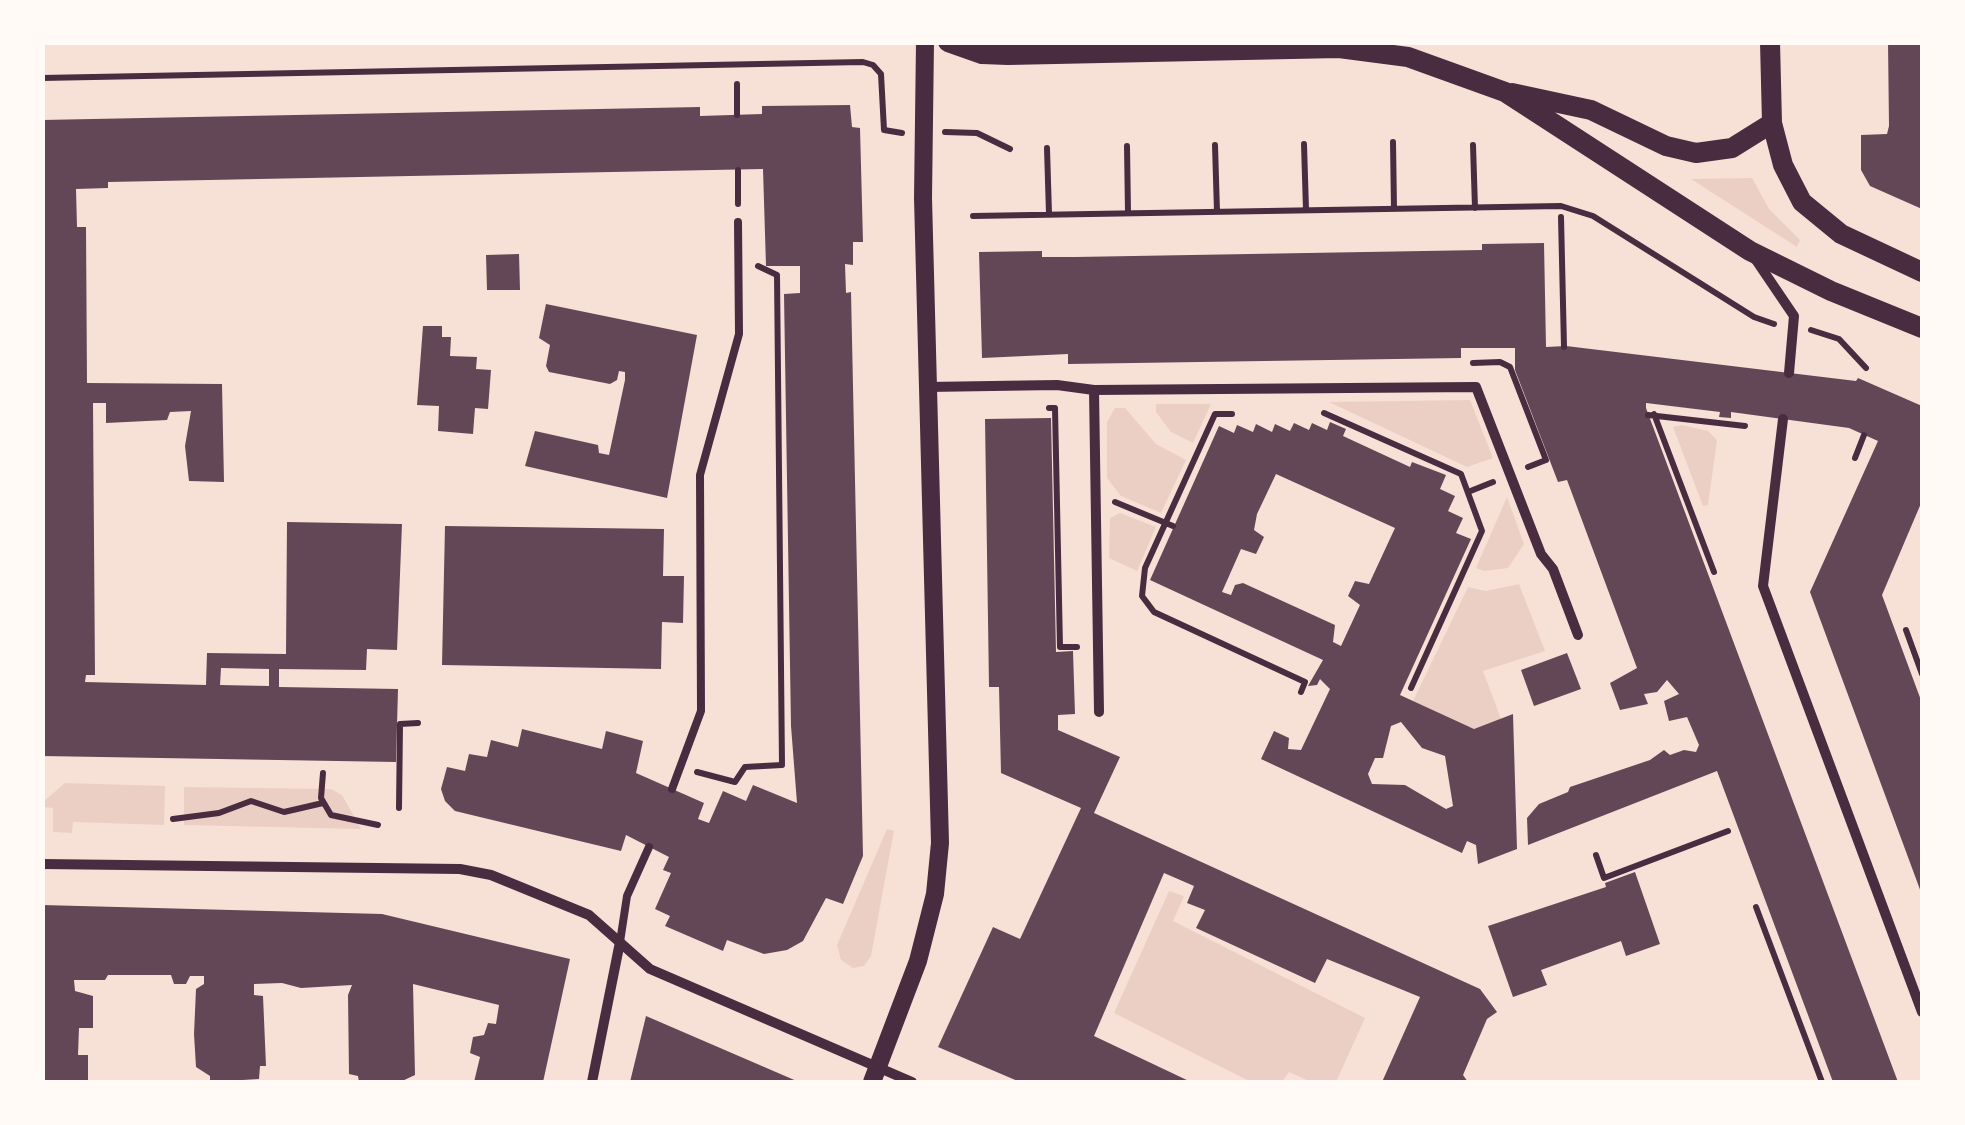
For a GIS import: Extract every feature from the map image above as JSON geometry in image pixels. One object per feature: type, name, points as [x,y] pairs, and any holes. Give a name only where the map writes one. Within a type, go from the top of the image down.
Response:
[{"type":"main road","points":[[948,42],[982,54],[1008,55],[1380,51],[1438,66],[1505,92],[1591,110],[1666,146],[1696,153],[1732,148],[1772,122]]},
{"type":"main road","points":[[1770,42],[1772,122],[1791,185],[1820,220],[1840,234],[1922,272]]},
{"type":"main road","points":[[1505,92],[1577,143],[1750,251],[1830,291],[1922,328]]},
{"type":"street","points":[[875,1075],[918,961],[939,870],[922,180],[926,42]]},
{"type":"street","points":[[1750,251],[1794,316],[1789,373]]},
{"type":"street","points":[[927,387],[1056,385],[1094,390],[1476,386],[1540,554],[1553,569],[1578,635]]},
{"type":"street","points":[[1094,390],[1099,712]]},
{"type":"street","points":[[1783,419],[1763,586],[1922,1012]]},
{"type":"street","points":[[42,864],[472,871],[580,910],[650,968],[875,1075],[912,1082]]},
{"type":"street","points":[[592,1082],[620,942]]},
{"type":"lane","points":[[672,789],[701,711],[700,475],[738,334],[738,222]]},
{"type":"lane","points":[[620,942],[628,896],[649,847]]},
{"type":"path","points":[[42,78],[863,62],[872,64],[880,74],[882,124],[892,133]]},
{"type":"path","points":[[737,84],[737,115]]},
{"type":"path","points":[[959,132],[978,133],[1010,149]]},
{"type":"path","points":[[1393,142],[1394,209]]},
{"type":"path","points":[[1304,144],[1306,210]]},
{"type":"path","points":[[1215,145],[1217,212]]},
{"type":"path","points":[[1473,145],[1475,208]]},
{"type":"path","points":[[1127,146],[1128,213]]},
{"type":"path","points":[[1047,148],[1048,214]]},
{"type":"path","points":[[738,170],[738,222]]},
{"type":"path","points":[[973,216],[1538,207],[1586,212],[1754,316],[1777,325]]},
{"type":"path","points":[[1561,217],[1564,347]]},
{"type":"path","points":[[682,767],[735,782],[745,767],[782,765],[777,275],[758,270],[758,258]]},
{"type":"path","points":[[1812,330],[1839,339],[1866,368]]},
{"type":"path","points":[[1036,408],[1055,408],[1060,647],[1079,647],[1080,663]]},
{"type":"path","points":[[1308,413],[1326,413],[1461,474],[1482,531],[1411,688]]},
{"type":"path","points":[[1234,414],[1216,414],[1169,525],[1145,568],[1142,596],[1147,607],[1305,682],[1301,692]]},
{"type":"path","points":[[1714,572],[1651,414],[1744,426]]},
{"type":"path","points":[[1855,458],[1864,434]]},
{"type":"path","points":[[1096,494],[1169,525]]},
{"type":"path","points":[[1906,630],[1922,674]]},
{"type":"path","points":[[1911,644],[1922,651]]},
{"type":"path","points":[[399,808],[400,724],[418,724]]},
{"type":"path","points":[[323,773],[323,803],[334,818],[378,826]]},
{"type":"path","points":[[173,819],[219,813],[251,801],[284,812],[323,803]]},
{"type":"path","points":[[1596,855],[1604,878],[1728,832]]},
{"type":"path","points":[[1756,907],[1822,1082]]},
{"type":"shaded area","points":[[1752,178],[1769,209],[1800,240],[1797,247],[1691,179]]},
{"type":"shaded area","points":[[1470,400],[1493,458],[1467,467],[1329,402]]},
{"type":"shaded area","points":[[1156,404],[1211,404],[1193,443],[1171,432],[1156,412]]},
{"type":"shaded area","points":[[1115,408],[1125,408],[1156,444],[1186,460],[1161,513],[1121,496],[1107,478],[1107,422]]},
{"type":"shaded area","points":[[1682,425],[1708,431],[1717,440],[1708,505],[1703,506],[1673,427]]},
{"type":"shaded area","points":[[1507,497],[1524,544],[1508,568],[1484,571],[1476,568]]},
{"type":"shaded area","points":[[1120,513],[1156,527],[1137,571],[1109,558],[1110,518]]},
{"type":"shaded area","points":[[1519,584],[1545,651],[1483,671],[1501,719],[1474,729],[1413,701],[1468,587],[1486,591]]},
{"type":"shaded area","points":[[65,783],[165,786],[164,825],[73,822],[72,833],[53,832],[53,808],[43,807],[44,801]]},
{"type":"shaded area","points":[[184,787],[331,789],[342,795],[361,829],[184,825]]},
{"type":"shaded area","points":[[887,829],[894,831],[871,956],[864,966],[853,968],[841,960],[837,945]]},
{"type":"shaded area","points":[[1169,891],[1184,896],[1173,921],[1365,1018],[1336,1082],[1311,1082],[1289,1072],[1282,1082],[1251,1082],[1114,1013]]},
{"type":"building","points":[[1888,42],[1922,42],[1922,209],[1870,186],[1861,170],[1861,135],[1887,134],[1889,126]]},
{"type":"building","points":[[850,105],[852,127],[860,128],[863,242],[853,242],[853,265],[845,264],[846,293],[851,292],[863,856],[843,904],[826,898],[803,941],[787,950],[764,954],[727,940],[723,951],[665,926],[670,916],[655,909],[671,873],[663,870],[669,857],[626,835],[621,851],[455,811],[445,801],[441,789],[447,767],[465,771],[469,754],[487,757],[491,740],[518,747],[522,729],[602,749],[606,731],[643,741],[636,773],[704,803],[698,819],[709,823],[723,791],[746,801],[753,785],[797,803],[791,726],[784,294],[800,293],[800,266],[766,266],[763,169],[108,182],[108,188],[76,189],[77,227],[86,227],[87,383],[222,384],[224,482],[189,481],[185,446],[191,411],[170,412],[167,420],[106,423],[106,403],[93,403],[95,675],[86,675],[85,682],[206,685],[207,653],[286,654],[287,522],[402,524],[397,650],[367,649],[366,670],[279,669],[279,687],[398,689],[396,762],[42,756],[42,120],[700,107],[700,116],[762,114],[762,106]],"holes":[[[221,668],[269,669],[269,686],[220,685]]]},
{"type":"building","points":[[1544,243],[1546,347],[1566,346],[1856,381],[1858,378],[1922,406],[1922,501],[1882,595],[1922,703],[1922,895],[1810,592],[1878,441],[1849,428],[1731,412],[1731,418],[1719,417],[1720,412],[1646,403],[1898,1082],[1833,1082],[1717,771],[1528,845],[1527,818],[1539,804],[1568,792],[1570,787],[1650,760],[1664,750],[1670,755],[1684,750],[1696,752],[1699,745],[1687,717],[1669,721],[1664,701],[1679,694],[1667,680],[1657,692],[1644,694],[1648,704],[1620,710],[1610,683],[1637,668],[1567,480],[1558,482],[1515,370],[1515,348],[1461,348],[1461,358],[1068,364],[1068,354],[982,358],[979,252],[1042,251],[1042,257],[1075,257],[1482,250],[1482,244]]},
{"type":"building","points":[[519,254],[520,290],[487,290],[486,255]]},
{"type":"building","points":[[546,304],[697,335],[667,498],[525,466],[535,431],[598,445],[599,453],[609,455],[625,380],[625,372],[619,371],[617,380],[610,384],[549,372],[546,366],[550,345],[539,338]]},
{"type":"building","points":[[423,326],[442,326],[442,337],[451,337],[450,356],[477,357],[476,369],[491,370],[488,409],[475,408],[473,434],[438,431],[439,406],[417,405]]},
{"type":"building","points":[[1051,418],[1056,652],[1073,651],[1075,714],[1058,715],[1058,730],[1120,757],[1094,813],[1480,989],[1497,1012],[1487,1019],[1463,1075],[1468,1082],[1382,1082],[1420,997],[1327,959],[1315,983],[1196,928],[1205,910],[1187,903],[1194,886],[1164,873],[1094,1036],[1191,1082],[1020,1082],[938,1047],[993,927],[1020,939],[1081,808],[1001,773],[999,687],[989,687],[985,419]]},
{"type":"building","points":[[1330,422],[1346,429],[1343,436],[1410,467],[1412,462],[1446,475],[1440,489],[1455,496],[1448,511],[1463,518],[1456,533],[1471,539],[1400,695],[1474,729],[1513,714],[1517,849],[1478,864],[1476,845],[1467,841],[1462,853],[1261,759],[1274,731],[1289,738],[1288,749],[1301,750],[1330,689],[1320,679],[1317,685],[1308,686],[1323,660],[1150,580],[1219,426],[1234,433],[1237,425],[1253,432],[1256,424],[1272,432],[1275,424],[1290,431],[1294,423],[1309,430],[1312,423],[1327,430]],"holes":[[[1276,474],[1395,528],[1369,584],[1355,581],[1348,596],[1360,605],[1341,646],[1333,642],[1335,625],[1243,583],[1235,585],[1231,595],[1222,592],[1241,549],[1256,554],[1264,537],[1254,530],[1257,514]],[[1401,722],[1422,748],[1445,756],[1453,806],[1446,809],[1405,785],[1372,784],[1368,774],[1375,758],[1383,758],[1391,726]]]},
{"type":"building","points":[[445,526],[664,529],[663,576],[684,576],[683,623],[662,622],[661,669],[442,665]]},
{"type":"building","points":[[1567,653],[1581,689],[1534,706],[1521,670]]},
{"type":"building","points":[[1635,872],[1660,944],[1626,956],[1621,941],[1541,970],[1547,985],[1513,997],[1488,926],[1606,887],[1605,883]]},
{"type":"building","points":[[42,905],[382,914],[570,959],[543,1082],[474,1082],[480,1057],[470,1053],[473,1037],[484,1035],[488,1023],[496,1024],[499,1005],[413,984],[415,1075],[400,1082],[359,1082],[358,1076],[349,1074],[348,995],[352,985],[301,988],[282,983],[254,984],[254,995],[263,996],[266,1066],[260,1066],[259,1079],[210,1082],[210,1076],[196,1067],[194,1034],[196,989],[204,984],[204,976],[190,976],[186,984],[174,984],[171,975],[108,975],[105,980],[74,980],[75,991],[93,996],[93,1028],[79,1028],[78,1055],[88,1055],[88,1082],[42,1082]]},
{"type":"building","points":[[646,1016],[799,1082],[630,1082]]}]
